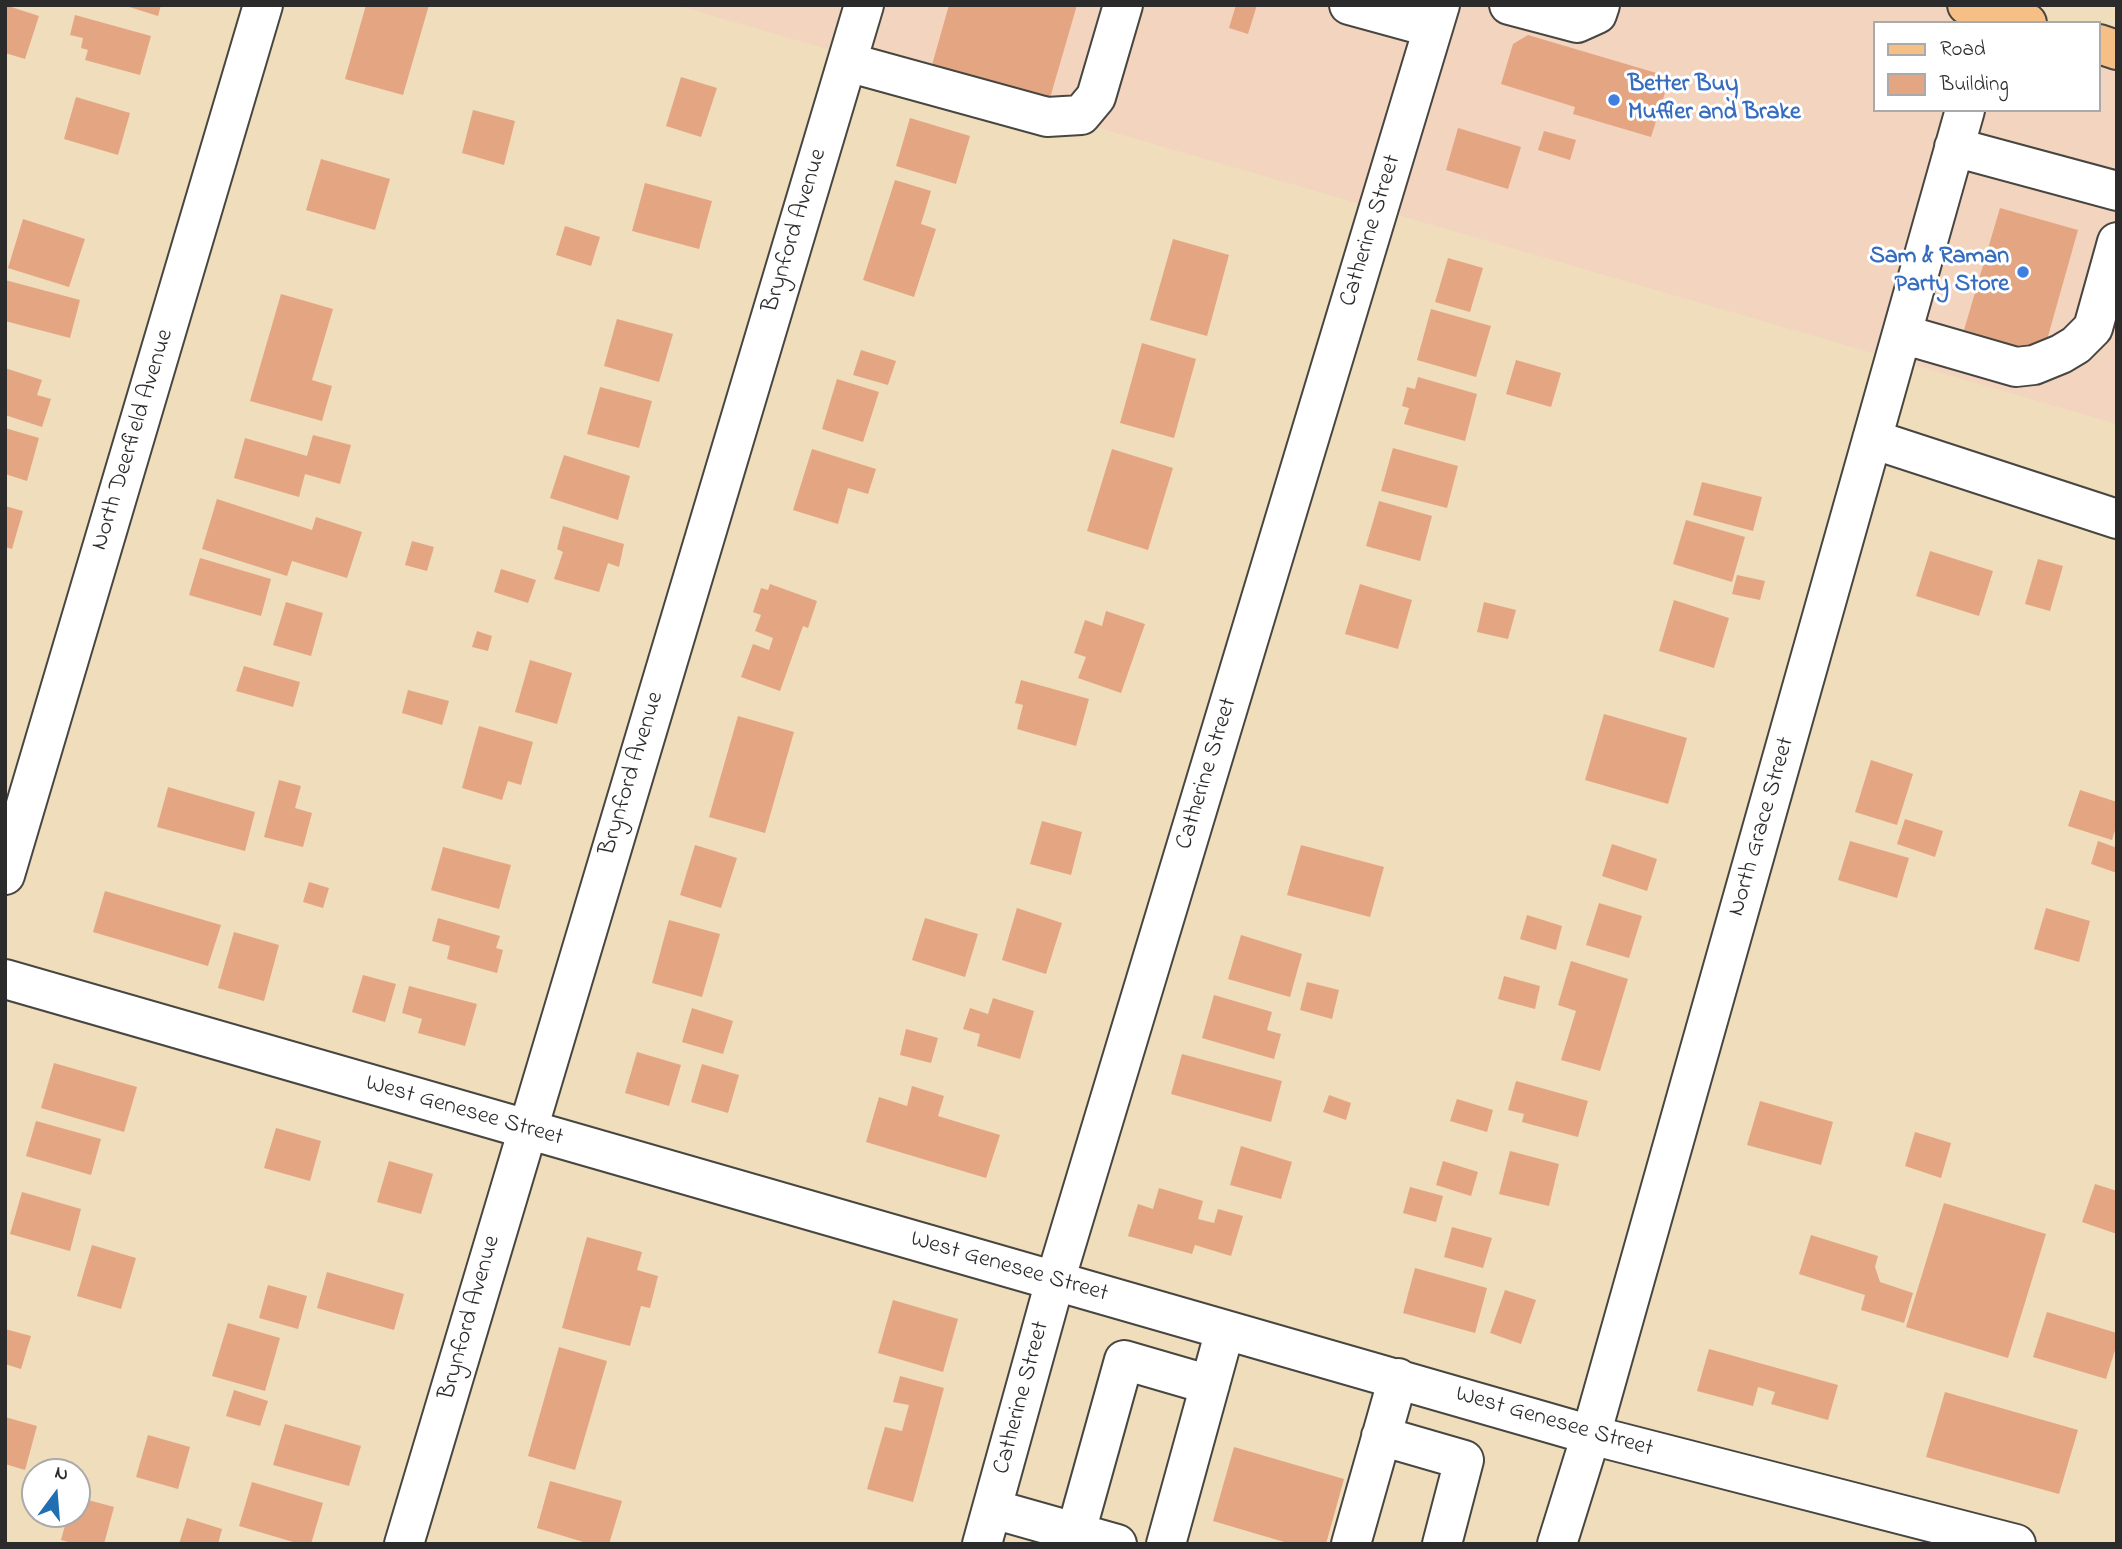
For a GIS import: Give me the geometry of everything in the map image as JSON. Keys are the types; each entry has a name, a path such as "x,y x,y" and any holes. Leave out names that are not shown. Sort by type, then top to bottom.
{"street":[{"name":"North Deerfield Avenue","path":"5,875 263,5"},
{"name":"Brynford Avenue","path":"404,1544 864,5"},
{"path":"847,62 1047,117 1081,115 1096,97 1123,5"},
{"path":"1349,5 1436,17"},
{"path":"1509,5 1577,23 1597,14 1600,5"},
{"name":"Catherine Street","path":"988,1526 1055,1281 1436,17"},
{"name":"North Grace Street","path":"1557,1544 1591,1435 1964,112"},
{"path":"1954,147 2117,191"},
{"path":"1902,334 2016,367 2034,365 2061,354 2105,331 2117,242"},
{"path":"1872,439 2117,519"},
{"name":"West Genesee Street","path":"5,979 1591,1435 2016,1544"},
{"path":"1166,1544 1225,1329"},
{"path":"1076,1532 1124,1360 1210,1385"},
{"path":"1352,1544 1398,1378"},
{"path":"1381,1436 1464,1460 1442,1544"},
{"path":"988,1526 1076,1532 1116,1544"}],"shaded area":[{"path":"676,5 1967,5 2020,21 1874,21 1874,112 2101,112 2101,45 2117,50 2117,424"}],"building":[{"path":"5,5 39,16 25,59 5,53"},
{"path":"123,5 161,5 158,16"},
{"path":"366,5 429,5 403,95 345,79"},
{"path":"949,5 1077,5 1048,105 930,72"},
{"path":"1236,5 1257,5 1248,34 1229,28"},
{"path":"75,15 151,36 140,75 85,60 88,50 81,48 83,38 70,35"},
{"path":"1528,35 1670,77 1651,137 1573,114 1575,107 1501,84 1513,44"},
{"path":"681,77 717,88 701,137 666,126"},
{"path":"76,97 130,113 118,155 64,139"},
{"path":"473,110 515,121 504,165 462,153"},
{"path":"910,118 970,136 956,184 896,166"},
{"path":"1458,128 1521,147 1508,189 1446,170"},
{"path":"1544,131 1576,140 1570,160 1538,150"},
{"path":"321,159 390,179 375,230 306,210"},
{"path":"895,180 931,191 921,224 936,229 914,297 863,280"},
{"path":"645,183 712,201 699,249 632,231"},
{"path":"2000,208 2078,230 2043,354 1964,330"},
{"path":"23,219 85,239 69,287 8,268"},
{"path":"565,226 600,237 591,266 556,255"},
{"path":"1173,239 1229,255 1207,336 1150,320"},
{"path":"1448,258 1483,268 1470,312 1435,302"},
{"path":"5,280 80,300 70,338 5,321"},
{"path":"281,294 333,309 312,380 332,386 322,421 250,401"},
{"path":"1431,309 1491,326 1476,377 1417,360"},
{"path":"617,319 673,334 659,382 604,366"},
{"path":"1142,343 1196,359 1174,438 1120,423"},
{"path":"861,350 896,361 888,385 853,375"},
{"path":"1516,360 1561,373 1551,407 1506,394"},
{"path":"5,368 42,380 37,395 51,399 42,427 5,415"},
{"path":"1418,377 1477,394 1465,441 1404,424 1409,408 1402,406 1407,387 1415,389"},
{"path":"837,379 879,392 863,442 822,429"},
{"path":"600,387 652,401 639,448 587,434"},
{"path":"5,428 39,438 27,481 5,474"},
{"path":"313,435 351,445 340,484 305,474 299,497 234,478 245,438 307,456"},
{"path":"1393,448 1458,466 1447,508 1381,491"},
{"path":"812,449 876,469 868,494 848,488 838,524 793,510"},
{"path":"1112,449 1173,468 1148,550 1087,531"},
{"path":"564,455 630,476 618,520 550,498"},
{"path":"1702,482 1762,497 1753,531 1693,515"},
{"path":"217,499 312,530 316,517 362,532 347,578 292,561 287,576 202,549"},
{"path":"1379,501 1432,516 1420,561 1366,546"},
{"path":"5,506 23,511 12,549 5,547"},
{"path":"1686,520 1745,537 1732,582 1673,564"},
{"path":"563,526 624,544 619,567 608,563 599,592 554,579 563,552 557,549"},
{"path":"412,541 434,547 427,571 405,565"},
{"path":"1930,551 1993,571 1979,616 1916,596"},
{"path":"200,558 271,579 261,616 189,595"},
{"path":"2038,559 2063,566 2050,611 2025,604"},
{"path":"501,569 536,580 528,603 494,592"},
{"path":"1737,575 1765,581 1760,600 1732,594"},
{"path":"770,584 817,601 808,628 803,626 780,691 741,677 753,644 769,650 773,638 755,631 761,615 753,612 761,588 768,590"},
{"path":"1360,584 1412,600 1398,649 1345,634"},
{"path":"1674,600 1729,618 1714,668 1659,651"},
{"path":"286,602 323,613 311,656 273,645"},
{"path":"1484,602 1516,610 1508,639 1477,632"},
{"path":"1106,611 1145,624 1121,693 1078,678 1086,657 1074,653 1085,620 1102,626"},
{"path":"477,631 492,636 488,651 472,647"},
{"path":"530,660 572,673 557,724 515,712"},
{"path":"244,666 300,682 293,707 236,691"},
{"path":"1021,680 1089,699 1076,746 1017,729 1023,705 1015,703"},
{"path":"408,690 449,701 442,725 402,713"},
{"path":"1604,714 1687,738 1668,804 1585,780"},
{"path":"738,716 794,732 765,833 709,817"},
{"path":"479,726 533,742 521,785 508,781 502,800 462,788"},
{"path":"1871,760 1913,774 1897,825 1855,812"},
{"path":"279,780 301,786 295,808 312,813 303,847 264,837"},
{"path":"168,787 255,812 245,851 157,827"},
{"path":"2080,790 2117,802 2117,824 2112,840 2068,826"},
{"path":"1905,819 1943,831 1935,857 1897,844"},
{"path":"1042,821 1082,832 1071,875 1030,864"},
{"path":"1850,841 1909,858 1897,898 1838,880"},
{"path":"2098,841 2117,848 2117,873 2091,864"},
{"path":"1612,844 1657,859 1647,891 1602,876"},
{"path":"695,845 737,858 721,908 680,895"},
{"path":"1301,845 1384,867 1370,917 1287,895"},
{"path":"443,847 511,865 499,909 431,890"},
{"path":"309,882 329,888 323,908 303,902"},
{"path":"105,891 221,925 208,966 93,932"},
{"path":"1599,903 1642,916 1629,958 1586,945"},
{"path":"1017,908 1062,923 1046,974 1002,960"},
{"path":"2046,908 2090,921 2079,962 2034,949"},
{"path":"1527,915 1562,926 1556,950 1520,939"},
{"path":"438,918 500,936 496,948 503,950 497,973 447,959 450,946 432,941"},
{"path":"925,918 978,934 965,977 912,960"},
{"path":"669,920 720,934 702,997 652,983"},
{"path":"234,932 279,945 264,1001 218,988"},
{"path":"1241,935 1302,954 1290,997 1228,979"},
{"path":"1571,961 1628,979 1600,1071 1561,1060 1576,1011 1558,1005"},
{"path":"363,975 396,984 385,1022 352,1012"},
{"path":"1504,976 1540,986 1535,1009 1498,999"},
{"path":"1307,982 1339,990 1332,1019 1300,1010"},
{"path":"409,986 477,1004 465,1046 418,1033 422,1019 402,1013"},
{"path":"1214,995 1272,1012 1267,1030 1281,1034 1274,1059 1202,1038"},
{"path":"993,998 1034,1011 1020,1059 977,1046 980,1034 963,1029 970,1008 988,1014"},
{"path":"692,1008 733,1021 723,1054 682,1042"},
{"path":"906,1029 938,1038 931,1063 900,1055"},
{"path":"637,1052 681,1065 669,1106 625,1093"},
{"path":"1182,1054 1282,1081 1271,1122 1171,1094"},
{"path":"54,1063 137,1087 124,1132 41,1108"},
{"path":"702,1064 739,1075 728,1113 691,1102"},
{"path":"1516,1081 1588,1101 1578,1137 1522,1122 1524,1114 1508,1110"},
{"path":"912,1086 944,1096 938,1116 1000,1135 986,1178 866,1142 879,1097 907,1106"},
{"path":"1329,1095 1351,1103 1346,1120 1323,1112"},
{"path":"1457,1099 1493,1110 1487,1132 1450,1121"},
{"path":"1760,1101 1833,1122 1821,1165 1747,1145"},
{"path":"36,1121 101,1139 91,1175 26,1156"},
{"path":"276,1128 321,1141 310,1181 264,1168"},
{"path":"1915,1132 1951,1143 1941,1178 1905,1166"},
{"path":"1241,1146 1292,1162 1281,1199 1230,1185"},
{"path":"1510,1151 1559,1164 1549,1206 1499,1194"},
{"path":"389,1161 433,1174 421,1214 377,1202"},
{"path":"1443,1161 1478,1172 1471,1196 1436,1185"},
{"path":"2095,1184 2117,1191 2117,1234 2082,1222"},
{"path":"1410,1187 1443,1196 1436,1222 1403,1213"},
{"path":"1159,1188 1203,1201 1198,1219 1214,1223 1218,1209 1243,1216 1231,1256 1195,1245 1192,1254 1128,1236 1138,1204 1153,1209"},
{"path":"22,1192 81,1209 70,1251 10,1234"},
{"path":"1944,1203 2046,1234 2008,1358 1906,1327"},
{"path":"1452,1227 1492,1238 1483,1268 1444,1257"},
{"path":"1811,1235 1878,1256 1875,1267 1880,1282 1913,1293 1904,1323 1861,1310 1865,1295 1799,1274"},
{"path":"587,1237 642,1252 637,1270 658,1276 650,1308 641,1306 630,1346 562,1328"},
{"path":"92,1245 136,1258 121,1309 77,1296"},
{"path":"1415,1268 1487,1288 1475,1333 1403,1313"},
{"path":"327,1272 404,1294 394,1330 317,1308"},
{"path":"268,1285 307,1296 298,1329 259,1318"},
{"path":"1505,1290 1536,1300 1521,1344 1490,1333"},
{"path":"893,1300 958,1319 943,1372 878,1353"},
{"path":"2047,1312 2117,1333 2117,1344 2106,1379 2033,1357"},
{"path":"228,1323 280,1338 265,1391 212,1376"},
{"path":"5,1329 31,1336 21,1369 5,1364"},
{"path":"559,1347 607,1361 575,1470 528,1456"},
{"path":"1709,1349 1838,1385 1828,1420 1771,1404 1775,1392 1758,1387 1753,1406 1697,1391"},
{"path":"900,1376 944,1388 913,1502 867,1489 885,1427 902,1431 909,1405 893,1402"},
{"path":"234,1390 268,1401 260,1426 226,1416"},
{"path":"1945,1392 2078,1430 2059,1494 1926,1457"},
{"path":"5,1417 37,1426 28,1458 21,1458 21,1469 5,1464"},
{"path":"285,1424 361,1446 349,1486 273,1465"},
{"path":"148,1435 190,1447 178,1489 136,1477"},
{"path":"1234,1447 1344,1479 1326,1544 1291,1544 1213,1521"},
{"path":"550,1481 622,1501 609,1544 590,1544 537,1528"},
{"path":"252,1482 323,1503 311,1544 300,1544 239,1526"},
{"path":"91,1501 114,1507 104,1544 75,1544 61,1540 64,1528 91,1528"},
{"path":"187,1518 222,1529 218,1544 179,1544"}],"place":[{"name":"Better Buy Muffler and Brake","path":"1614,100"},
{"name":"Sam & Raman Party Store","path":"2023,272"}]}
